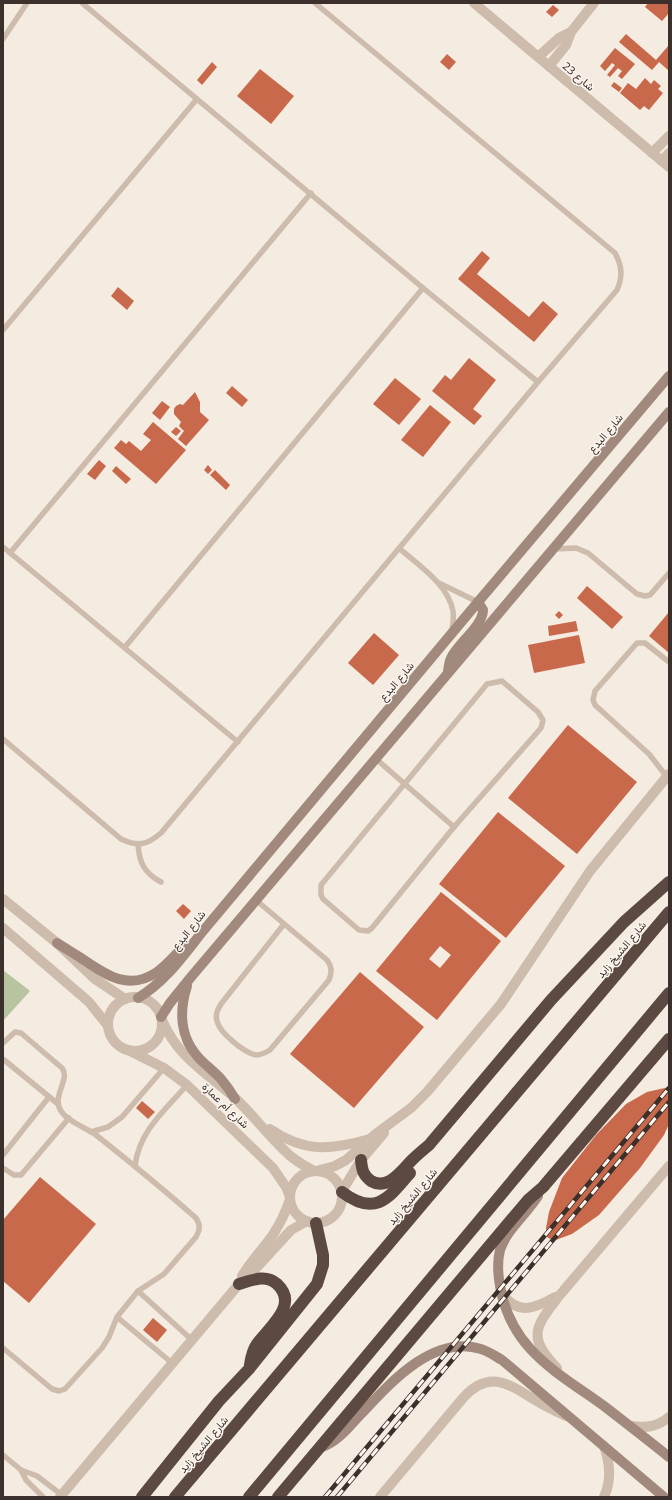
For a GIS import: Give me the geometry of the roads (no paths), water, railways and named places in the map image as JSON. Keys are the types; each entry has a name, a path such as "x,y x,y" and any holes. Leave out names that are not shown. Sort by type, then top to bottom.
{"highway":[{"path":"342,1192 359,1203 377,1203 386,1199 415,1166 429,1145 551,1000 624,922 669,882"},
{"name":"شارع الشيخ زايد","path":"175,1497 669,912"},
{"path":"249,1497 669,993"},
{"path":"278,1497 532,1195 543,1187 669,1039"},
{"path":"361,1160 362,1169 365,1176 374,1182 384,1183 397,1177 429,1145"},
{"path":"142,1497 219,1401 249,1369 317,1284 323,1265 323,1255 312,1222"},
{"path":"239,1284 263,1278 277,1284 285,1297 282,1313 255,1348 249,1369"}],"main road":[{"name":"شارع البدع","path":"138,998 165,978 478,602 669,376"},
{"path":"162,1019 170,1003 191,977 257,901 375,758 669,412"},
{"path":"448,672 451,658 482,618 484,610 478,602"},
{"path":"57,944 111,977 122,980 134,980 145,978 158,972 188,942 203,931"},
{"path":"191,977 187,986 182,1007 183,1028 186,1039 198,1057 221,1079 235,1099"},
{"path":"543,1187 536,1199 509,1234 500,1251 498,1269 501,1292 508,1314 518,1333 530,1349 548,1367 631,1426 669,1457"},
{"path":"320,1447 333,1441 345,1432 396,1377 414,1364 443,1349 459,1346 481,1349 502,1360 664,1497"}],"street":[{"name":"شارع 23","path":"474,3 666,164"},
{"path":"549,66 566,45 571,32 594,3"},
{"path":"538,57 559,38 571,32"},
{"path":"652,153 669,136"},
{"path":"666,164 669,152"},
{"path":"239,1284 250,1264 273,1234 290,1198 291,1189 295,1182 306,1173 341,1164 370,1139 411,1108 428,1092 501,1004 590,872 668,776"},
{"path":"3,899 57,944 94,979 125,999"},
{"path":"3,928 89,1002 108,1026 112,1038 122,1047 128,1050 143,1050 150,1046 160,1035 162,1019 157,1008 145,999 125,999 114,1007 108,1026"},
{"name":"شارع أم عمارة","path":"162,1019 171,1040 178,1048 210,1079 235,1099 285,1151 315,1171"},
{"name":"شارع أم عمارة","path":"128,1050 164,1068 187,1085 273,1168 286,1187 290,1198"},
{"path":"258,1122 285,1139 306,1146 333,1148 370,1139"},
{"path":"342,1192 361,1160 392,1122"},
{"path":"569,1381 540,1348 537,1332 539,1324 559,1296 669,1166"},
{"path":"61,1496 239,1284 291,1230 312,1222 323,1222 336,1214 342,1200 340,1186 332,1177 322,1172 315,1171"},
{"path":"290,1198 296,1213 312,1222"},
{"path":"501,1292 510,1302 523,1308 537,1307 559,1296"},
{"path":"380,1497 463,1398 470,1390 478,1385 488,1382 508,1384 551,1409 569,1417"},
{"path":"631,1426 648,1428 655,1426 669,1417"},
{"path":"604,1446 610,1469 609,1481 604,1497"}],"lane":[{"path":"3,39 26,3"},
{"path":"82,3 538,382"},
{"path":"3,739 122,839 132,844 143,844 153,840 161,833 238,742 538,382 617,290 621,281 622,271 620,262 615,253 314,3"},
{"path":"3,330 197,99"},
{"path":"10,553 311,193"},
{"path":"125,646 424,288"},
{"path":"3,547 125,646 238,742"},
{"path":"399,548 434,579 446,593 452,606 454,620 452,634"},
{"path":"553,549 576,548 588,553 641,596 650,595 669,573"},
{"path":"434,579 478,602"},
{"path":"668,776 649,754 595,705 593,695 637,642 645,642 669,662"},
{"path":"502,681 538,712 543,720 541,728 454,827 368,931 358,930 323,899 320,890 321,885 487,684 502,681"},
{"path":"375,758 454,827"},
{"path":"138,844 139,858 146,870 151,877 161,882"},
{"path":"257,901 327,960 331,967 331,976 270,1050 260,1055 254,1054 235,1043 220,1029 216,1016 221,1004 284,924"},
{"path":"3,1043 14,1032 21,1033 62,1068 65,1071 65,1076 60,1089 58,1104 60,1110 68,1118 91,1132 136,1166 196,1218 199,1224 199,1230 196,1237 169,1270 138,1291 117,1317 106,1342 65,1389 58,1391 52,1389 3,1349"},
{"path":"3,1059 58,1104"},
{"path":"91,1132 108,1127 122,1117 164,1068"},
{"path":"136,1166 138,1150 144,1135 187,1085"},
{"path":"3,1155 49,1097"},
{"path":"3,1168 14,1175 21,1175 68,1118"},
{"path":"138,1291 192,1340"},
{"path":"117,1317 172,1363"},
{"path":"3,1455 21,1470 37,1476 61,1496"},
{"path":"21,1470 26,1480 43,1497"}],"railway":[{"path":"325,1497 669,1088"},
{"path":"337,1497 669,1102"}]}
